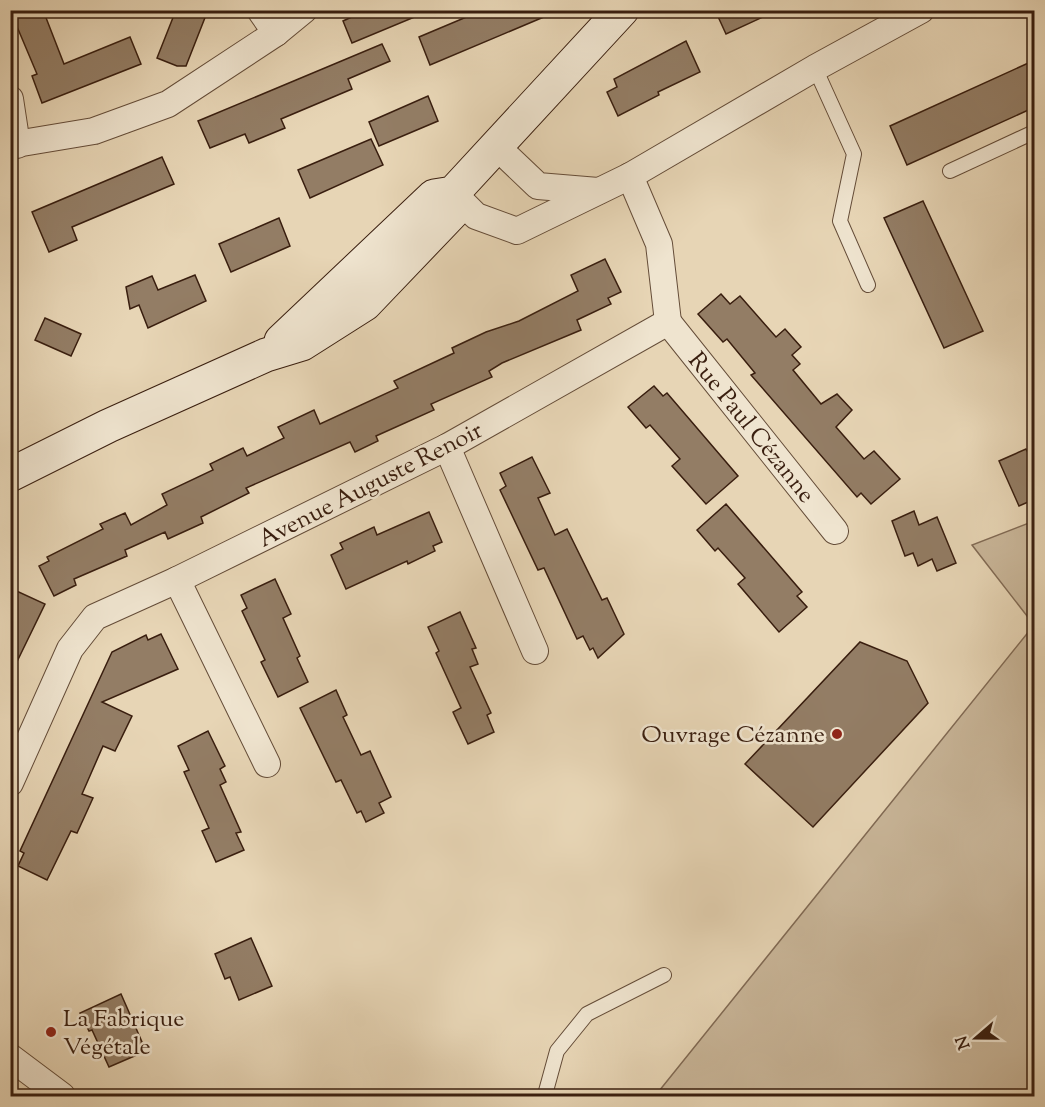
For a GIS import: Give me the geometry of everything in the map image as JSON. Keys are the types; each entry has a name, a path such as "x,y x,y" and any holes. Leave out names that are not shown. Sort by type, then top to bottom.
{"street":[{"path":"260,10 276,33"},
{"path":"10,99 14,145 94,131 168,104 276,33 304,10"},
{"path":"10,475 108,426 266,355 434,196 453,193 621,10"},
{"path":"453,193 476,216 516,231 630,176 815,68 921,10"},
{"path":"496,146 538,186 599,191"},
{"path":"630,176 659,244 668,322"},
{"name":"Avenue Auguste Renoir","path":"10,783 70,649 95,617 177,580 447,447 668,322"},
{"name":"Rue Paul Cézanne","path":"668,322 835,531"},
{"path":"447,447 535,651"},
{"path":"177,580 267,764"},
{"path":"10,1057 62,1096"}],"lane":[{"path":"815,68 854,154 840,221 868,285"},
{"path":"950,171 1035,132"},
{"path":"547,1096 546,1091 557,1051 587,1014 664,975"}],"shaded area":[{"path":"1034,521 1034,625 972,545"},
{"path":"1034,625 1034,1096 655,1096"}],"building":[{"path":"10,10 43,10 64,64 130,37 141,64 42,103 32,76 37,74"},
{"path":"176,10 208,10 186,66 177,66 157,58"},
{"path":"355,10 429,11 352,43 343,21 356,15"},
{"path":"483,10 558,11 430,65 419,37"},
{"path":"715,10 778,10 726,34"},
{"path":"686,41 700,72 658,92 659,95 618,116 607,92 617,87 614,79"},
{"path":"382,44 390,61 348,79 352,89 281,119 285,128 249,143 245,134 210,148 198,121"},
{"path":"1035,60 1035,107 907,165 890,126"},
{"path":"428,96 438,121 379,146 369,122"},
{"path":"371,139 383,165 310,198 298,170"},
{"path":"162,157 174,184 72,227 77,240 49,252 32,212"},
{"path":"923,201 983,331 944,348 884,218"},
{"path":"279,218 290,246 231,272 219,244"},
{"path":"605,259 621,292 608,298 611,304 577,320 581,330 502,363 489,371 492,377 431,404 434,410 376,436 378,441 355,452 350,442 246,488 249,493 201,517 203,523 168,539 165,532 125,550 127,556 74,579 76,585 54,596 39,566 49,561 47,557 103,529 100,524 125,513 131,525 167,505 162,494 213,470 210,464 243,448 247,456 284,438 278,427 314,410 320,424 398,388 394,381 454,353 452,348 486,332 519,321 578,291 571,275"},
{"path":"195,275 206,301 148,328 139,305 130,309 126,287 152,276 158,290"},
{"path":"721,294 730,304 740,296 776,337 785,329 801,347 792,355 800,364 793,370 821,404 837,394 852,410 836,427 864,459 874,451 900,479 871,504 861,493 857,497 751,375 755,373 727,339 723,342 698,314"},
{"path":"45,318 81,334 71,356 35,340"},
{"path":"654,386 663,396 667,393 738,476 706,504 672,466 680,459 650,425 646,428 628,407"},
{"path":"1026,449 1035,467 1035,499 1019,506 999,461"},
{"path":"532,457 550,493 538,498 555,535 567,529 602,600 607,598 624,634 598,658 593,648 590,650 583,636 577,639 544,568 538,570 500,490 506,486 500,473"},
{"path":"726,504 802,592 797,596 807,607 779,632 738,584 745,578 718,548 715,551 697,530"},
{"path":"914,511 919,525 937,517 956,563 937,571 932,559 918,566 913,553 905,556 892,521"},
{"path":"429,512 442,542 433,546 435,551 346,589 331,555 343,549 340,543 374,527 377,535"},
{"path":"275,579 291,614 283,618 300,656 297,658 308,682 278,697 261,662 265,660 242,611 247,608 241,595"},
{"path":"10,588 45,604 10,676"},
{"path":"460,612 476,648 472,649 478,664 470,667 491,713 487,715 494,732 468,744 453,712 461,708 436,653 439,651 428,627"},
{"path":"161,634 178,669 102,702 132,716 115,751 103,746 82,794 93,798 77,833 71,831 47,880 18,866 24,853 20,851 112,652 146,635 148,640"},
{"name":"Ouvrage Cézanne","path":"860,642 907,661 928,703 813,827 745,764"},
{"path":"336,690 347,715 343,717 361,755 370,751 391,797 379,803 384,813 366,822 361,811 357,813 341,780 336,782 300,708"},
{"path":"208,731 225,766 220,769 226,782 220,785 241,832 236,833 244,850 216,862 202,831 209,828 184,772 189,770 178,746"},
{"path":"251,938 272,986 239,1000 230,977 225,979 215,954"},
{"path":"121,994 146,1051 109,1067 92,1030 89,1031 80,1013"}],"place":[{"name":"Ouvrage Cézanne","path":"837,734"},
{"name":"La Fabrique Végétale","path":"51,1032"}]}
